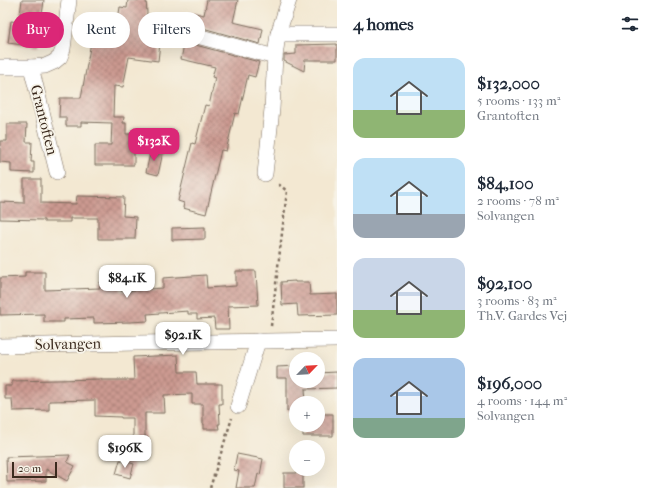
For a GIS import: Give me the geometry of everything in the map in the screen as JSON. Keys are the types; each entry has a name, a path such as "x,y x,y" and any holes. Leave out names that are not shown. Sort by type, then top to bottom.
{"street":[{"path":"0,67 45,66 54,62 60,57 63,49 69,0"},
{"path":"265,174 278,34 289,0"},
{"path":"278,34 337,34"},
{"path":"205,38 275,56"},
{"name":"Grantoften","path":"31,67 58,172"},
{"name":"Solvangen","path":"0,346 337,340"},
{"path":"238,406 264,341"}],"path":[{"path":"264,341 287,191 265,174"},
{"path":"210,488 235,408 238,406"}],"building":[{"path":"22,0 44,0 42,12 20,12"},
{"path":"128,0 146,0 147,12 138,12 138,48 159,48 158,61 129,57 123,87 114,86 113,117 124,117 123,123 126,123 126,134 134,134 134,165 95,165 95,145 111,145 112,123 81,122 81,126 66,126 66,117 59,117 60,98 81,98 90,48 130,48 130,12 119,12 120,7 127,8"},
{"path":"207,0 238,0 233,22 263,29 260,44 205,29 205,12"},
{"path":"12,21 12,44 8,43"},
{"path":"337,44 337,60 305,60 304,71 284,61 284,55 296,54 296,45"},
{"path":"183,48 205,48 259,62 255,77 248,75 239,114 235,113 226,151 221,150 206,214 183,208 184,203 178,201 192,143 195,144 205,105 209,106 215,78 212,77 215,67 181,59"},
{"path":"7,124 27,124 26,142 32,142 31,162 34,162 34,173 11,172 11,163 0,162 0,141 7,141"},
{"path":"151,149 163,152 158,175 146,172"},
{"path":"24,179 41,179 41,203 76,204 77,196 124,197 123,216 136,217 135,239 98,239 98,218 70,218 70,222 0,219 0,202 24,203"},
{"path":"205,227 205,239 172,240 172,228"},
{"path":"236,271 256,271 258,305 228,306 229,329 215,329 214,318 197,319 197,314 188,314 188,311 147,314 148,321 94,323 94,318 64,319 64,322 44,322 44,314 0,315 0,278 25,277 25,272 45,272 45,290 100,288 100,282 121,282 121,291 163,288 163,278 206,275 207,288 236,286"},
{"path":"281,282 309,282 310,295 337,294 337,315 298,316 297,304 282,305"},
{"path":"178,355 179,372 196,372 197,384 222,384 222,404 219,404 219,429 204,429 203,404 192,404 192,394 164,395 165,413 145,413 145,454 133,454 133,418 95,416 95,400 49,401 49,410 13,411 12,399 5,399 5,386 12,386 12,381 101,379 134,380 133,357"},
{"path":"289,366 289,388 325,388 325,373 337,372 337,388 305,389 306,396 289,396 289,411 287,411 287,378 277,378 277,367"},
{"path":"325,414 333,414 333,436 303,436 303,432 325,432"},
{"path":"237,454 263,459 260,475 258,474 255,488 236,488 239,471 234,470"},
{"path":"70,455 67,462 75,466 67,481 46,469 46,481 7,482 6,457"},
{"path":"120,460 134,464 130,478 116,474"},
{"path":"284,473 289,473 289,476 303,476 303,488 284,488"}]}
